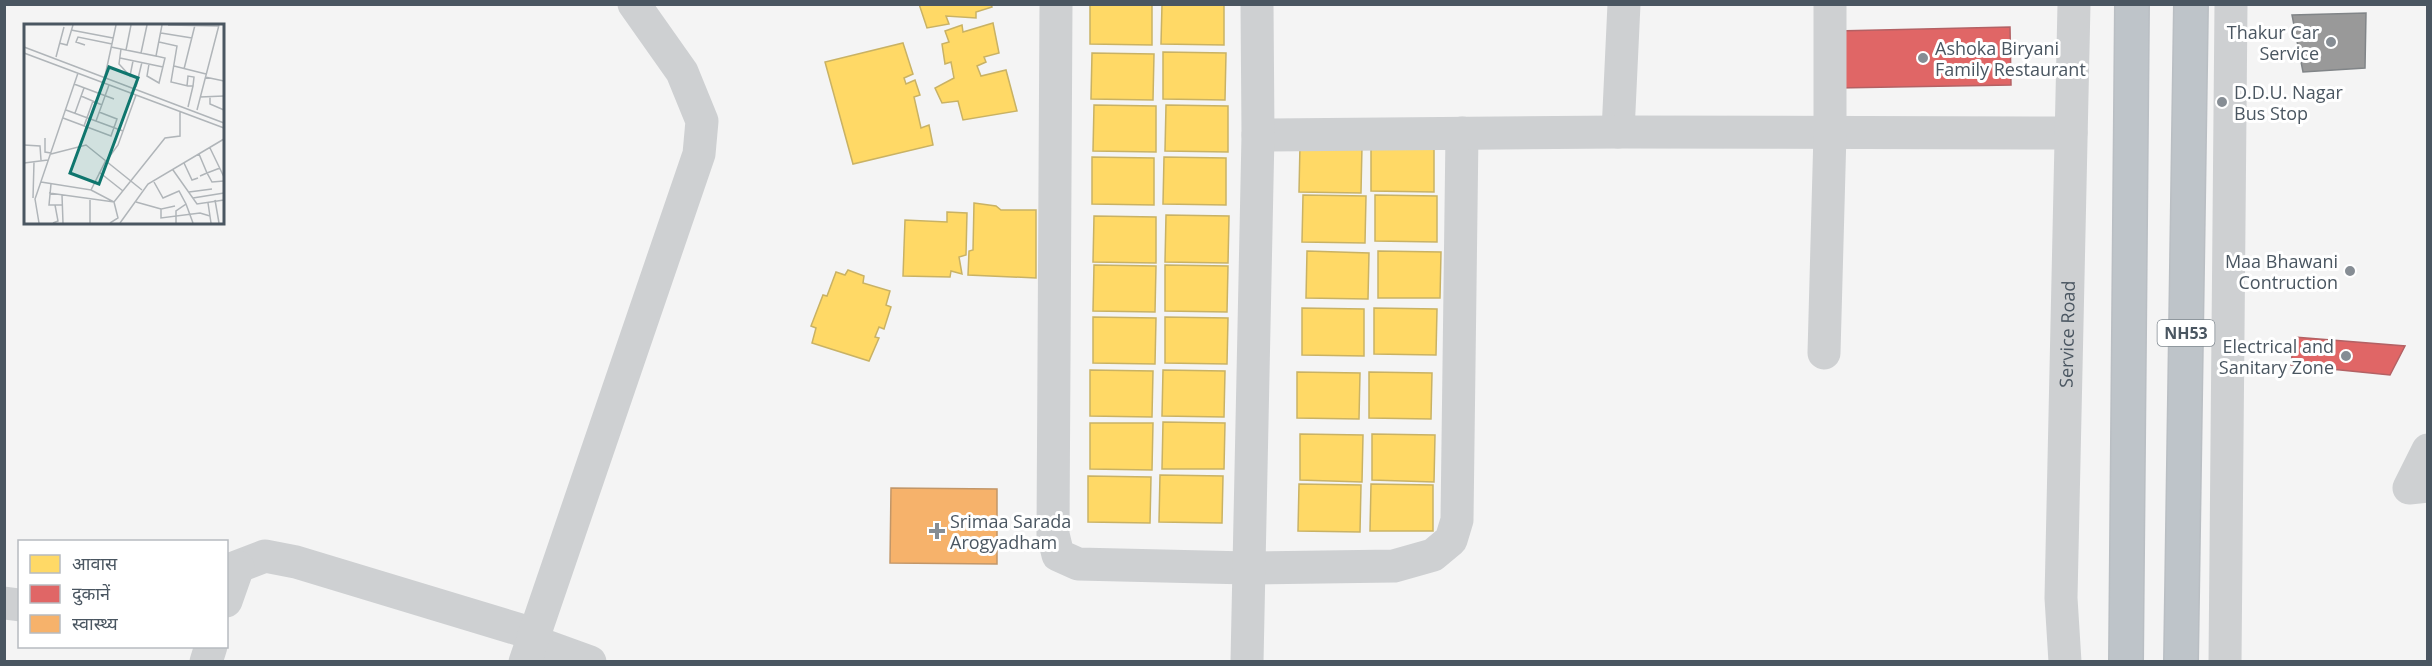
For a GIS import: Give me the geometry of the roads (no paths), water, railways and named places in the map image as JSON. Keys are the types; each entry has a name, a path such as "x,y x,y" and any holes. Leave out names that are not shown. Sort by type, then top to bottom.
{"highway":[{"path":"2126,662 2132,4"},
{"name":"NH53","path":"2181,662 2190,4"}],"street":[{"path":"530,645 699,154 702,121 682,72 634,4"},
{"path":"1056,4 1053,534 1058,555 1078,564 1248,568 1394,566 1433,555 1451,540 1457,520 1462,133"},
{"path":"1247,662 1258,135 1257,4"},
{"path":"1618,132 1624,4"},
{"path":"1824,353 1830,133 1830,4"},
{"name":"Service Road","path":"2065,662 2061,598 2074,4"},
{"path":"2225,662 2232,4"},
{"path":"1258,135 1618,132 2071,133"},
{"path":"2427,450 2409,488 2427,486"},
{"path":"228,591 232,569 266,556 296,562 530,645 590,662"}],"place":[{"name":"Thakur Car Service","path":"2331,42"},
{"name":"Ashoka Biryani Family Restaurant","path":"1923,58"},
{"name":"D.D.U. Nagar Bus Stop","path":"2222,102"},
{"name":"Maa Bhawani Contruction","path":"2350,271"},
{"name":"Electrical and Sanitary Zone","path":"2346,356"},
{"name":"Srimaa Sarada Arogyadham","path":"937,531"}]}
